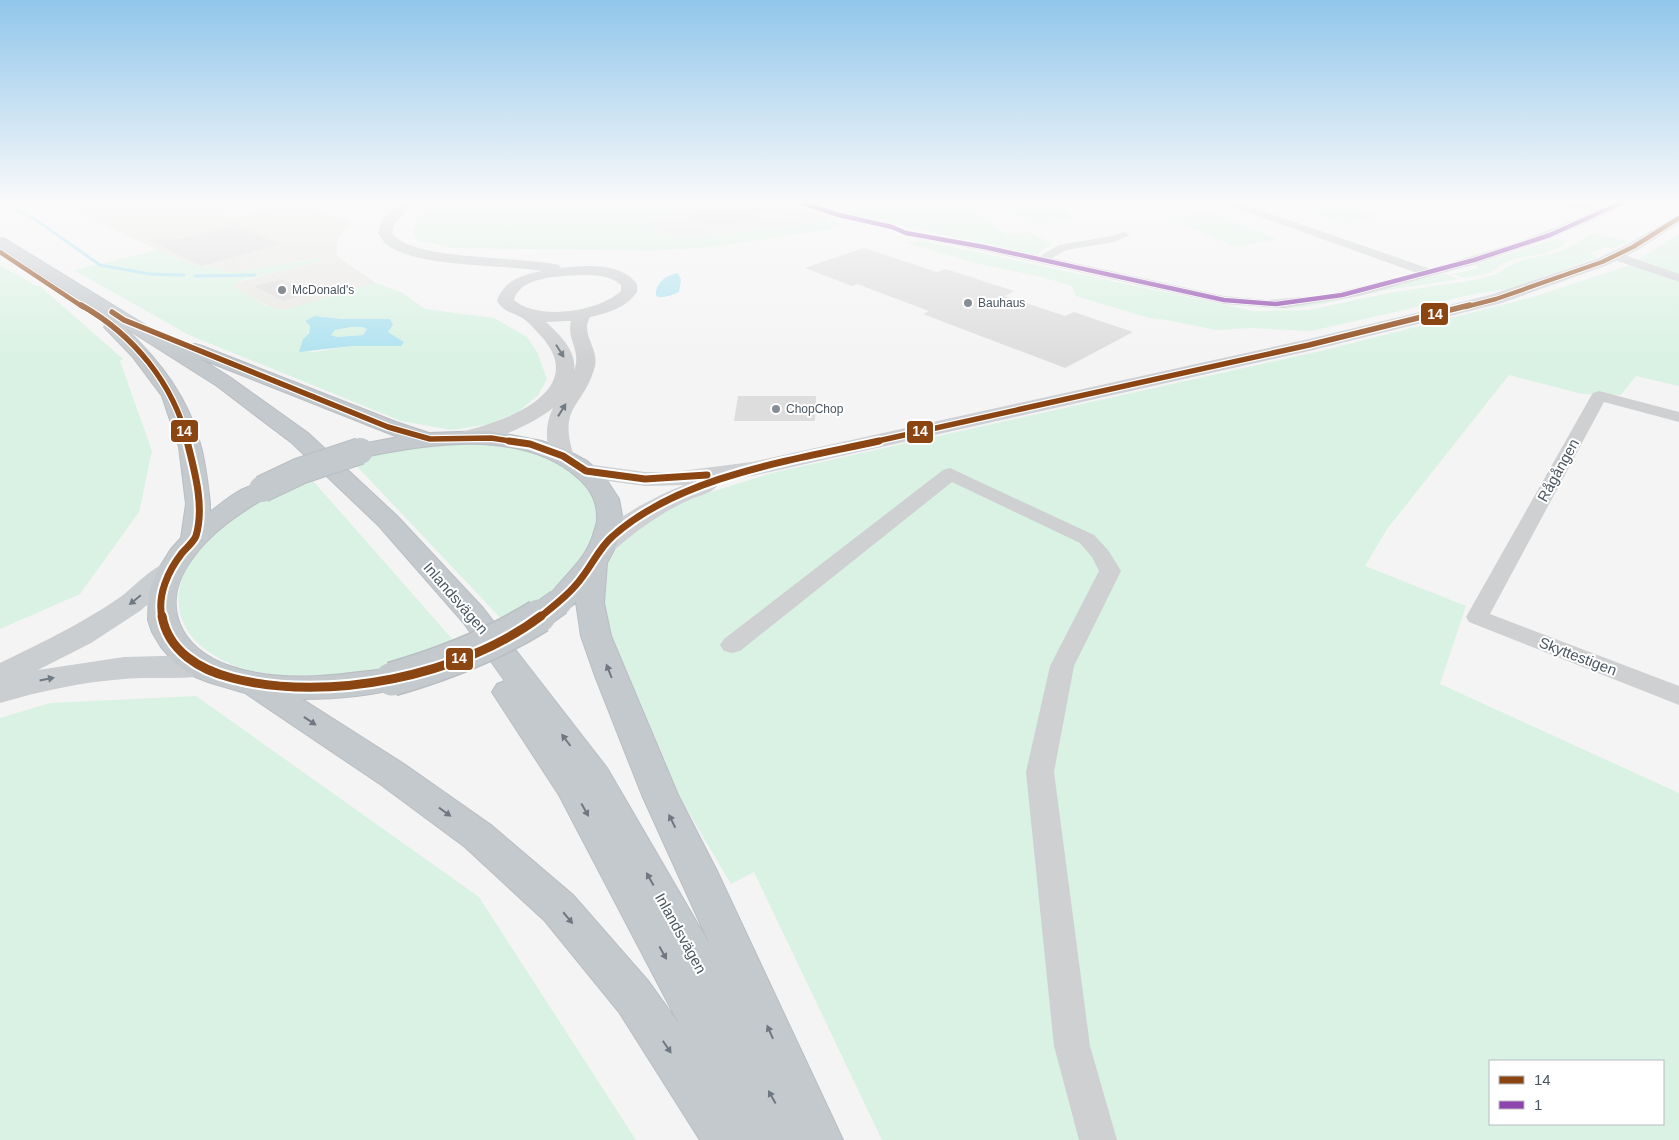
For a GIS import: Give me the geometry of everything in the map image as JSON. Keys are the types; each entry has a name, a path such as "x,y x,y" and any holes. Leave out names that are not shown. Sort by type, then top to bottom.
{"highway":[{"name":"Inlandsvägen","path":"5,255 82,306 114,320 224,382 300,438 388,521 473,615 594,778 796,1140"},
{"name":"Inlandsvägen","path":"19,255 210,387 287,444 378,526 458,618 572,785 764,1140"},
{"path":"114,320 388,427 430,439"},
{"path":"114,320 172,396 190,447 198,504 194,540"},
{"path":"599,554 579,583 559,602 514,633 486,647 441,665 392,679 320,688 286,688 255,684 225,677 200,666 182,653 170,638 163,622 161,604 164,586 172,569 194,540 225,513 262,489 300,471 360,451 430,439 469,437 530,444 563,456 586,471 603,491 609,516 608,530 599,554 590,602 596,636 660,795 703,882 818,1140"},
{"path":"255,684 392,774 478,836 560,908 634,997 730,1140"}],"main road":[{"path":"586,471 645,479 673,479 752,469 1355,335 1496,299 1616,256"},
{"path":"599,554 623,528 674,496 752,469"},
{"path":"0,676 80,636 130,604 172,569"},
{"path":"0,691 60,676 117,667 160,664 200,666"}],"street":[{"path":"409,255 496,265 514,269 522,273 524,281"},
{"path":"437,255 548,266 569,271"},
{"path":"1019,255 1224,300 1265,304 1292,304 1429,273 1486,255"},
{"path":"1041,260 1049,255"},
{"path":"1378,255 1429,273"},
{"path":"1616,256 1679,278"},
{"path":"569,271 610,273 623,279 630,286 628,294 617,303 584,313 552,316 529,314 513,309 505,301 508,291 524,281 547,274 569,271"},
{"path":"563,456 556,439 556,426 558,414 582,378 587,358 577,330 578,320 584,313"},
{"path":"469,437 494,431 535,412 548,402 559,389 565,372 565,357 558,346 529,314"},
{"name":"Rågången","path":"1477,617 1599,396 1679,417"},
{"path":"732,645 950,474 1087,539 1101,554 1110,571 1062,666 1040,772 1072,1046 1098,1140"},
{"name":"Skyttestigen","path":"1477,617 1679,696"}],"shaded area":[{"path":"170,255 337,255 376,283 284,310 276,309 246,295 234,287 235,283 320,261 310,259 229,273 217,267 200,268"}],"green space":[{"path":"136,255 170,255 200,268 217,267 229,273 320,258 321,261 243,280 235,283 234,287 267,306 284,310 376,283 403,293 425,309 494,318 527,337 537,352 547,379 538,395 518,412 489,424 452,430 401,421 189,335 74,270","holes":["321,316 330,319 390,319 388,332 400,346 353,346 313,352 300,350 310,326 305,322"]},
{"path":"948,255 990,255 1254,311 1309,310 1388,293 1469,281 1497,274 1508,266 1544,255 1594,255 1597,257 1508,289 1479,293 1311,331 1250,328 1216,330 1149,318 1076,296 1072,286 1042,277"},
{"path":"1505,255 1536,255 1517,258 1502,264 1490,273 1465,278 1453,274 1479,268 1475,265"},
{"path":"1645,255 1679,255 1679,275 1639,259"},
{"path":"0,265 36,286 40,286 123,359 120,361 152,451 139,512 80,594 0,629"},
{"path":"1630,265 1679,282 1679,386 1636,376 1621,395 1582,394 1509,375 1387,529 1365,566 1466,606 1440,684 1679,793 1679,1140 882,1140 754,872 731,884 673,786 604,637 599,602 611,552 669,505 772,473 1325,350 1533,297"},
{"path":"1444,274 1459,279 1286,309 1225,304 1112,279 1181,294 1291,307"},
{"path":"351,327 367,329 363,335 337,337 330,335 335,330"},
{"path":"460,442 510,445 551,457 581,476 598,503 598,535 577,572 509,627 350,459 378,452"},
{"path":"307,474 461,649 389,670 349,676 309,678 283,676 251,670 223,660 201,646 186,628 179,607 181,583 193,557 217,530 227,522 248,507"},
{"path":"196,696 479,897 636,1140 0,1140 0,718 50,703"}],"water":[{"path":"678,273 681,280 679,292 665,297 656,296 657,287 662,280"},
{"path":"315,316 341,319 390,319 393,325 388,332 404,342 401,346 353,346 299,352 303,339 309,333 310,326 305,321","holes":["362,327 367,329 363,335 337,337 331,335 335,330"]}],"building":[{"path":"179,255 240,255 201,266"},
{"name":"Bauhaus","path":"843,255 886,255 937,272 946,269 1014,291 1005,296 1065,316 1074,312 1133,332 1065,368 923,314 929,311 857,284 852,286 805,268"},
{"name":"McDonald's","path":"282,279 310,293 283,301 254,286"},
{"name":"ChopChop","path":"738,396 816,396 815,421 734,421"}],"waterway":[{"path":"86,255 100,265 150,274 184,275"},
{"path":"195,276 255,275"}],"transit line":[{"name":"14","path":"5,255 67,297 102,317 119,331 149,363 172,399 187,439 198,497 198,526 195,538 172,568 162,595 161,614 166,632 172,641 178,649 202,667 221,675 250,683 308,688 337,687 396,678 471,655 505,639 536,620 565,596 583,577 608,541 628,524 661,504 679,496 752,469 1309,345 1496,299 1602,262 1616,255"},
{"name":"1","path":"1021,255 1224,300 1276,304 1342,295 1489,255"},
{"name":"14","path":"112,312 124,320 388,427 430,439 491,438 530,444 563,456 586,471 645,479 707,475"}],"place":[{"name":"McDonald's","path":"282,290"},
{"name":"Bauhaus","path":"968,303"},
{"name":"ChopChop","path":"776,409"}]}
